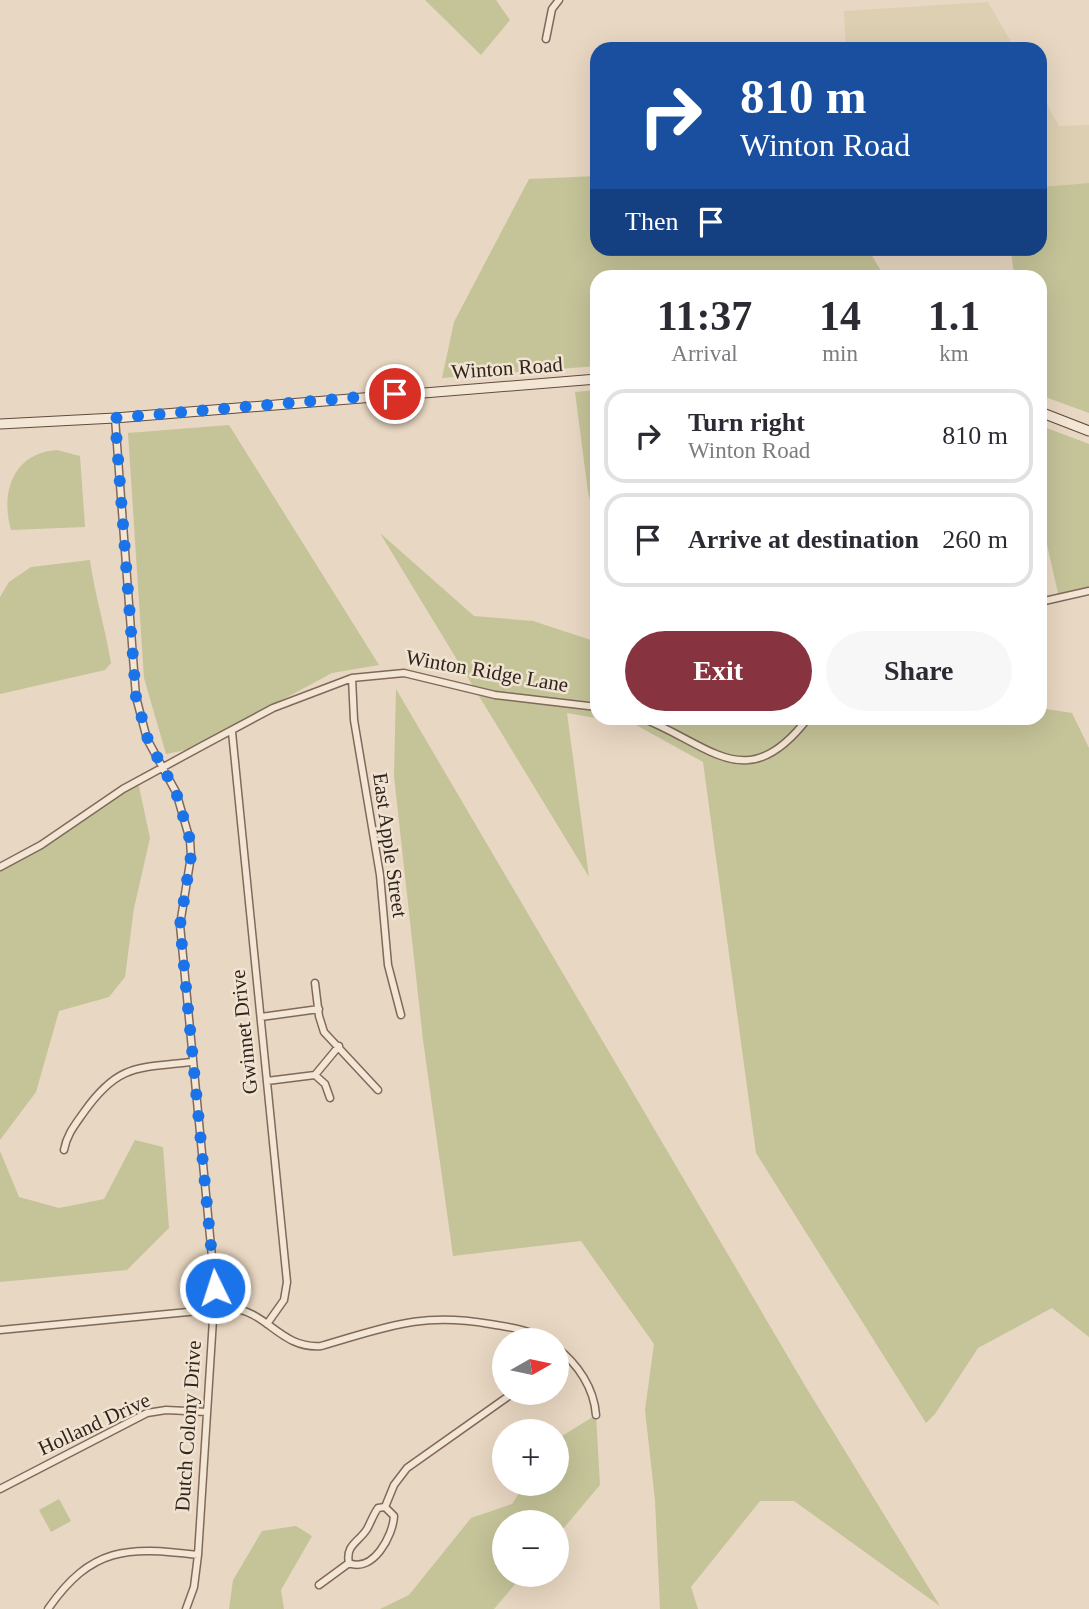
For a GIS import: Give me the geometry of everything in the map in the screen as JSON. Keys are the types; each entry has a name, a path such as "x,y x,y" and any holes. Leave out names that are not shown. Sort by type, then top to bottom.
{"main road":[{"name":"Winton Road","path":"0,424 115,418 590,380"},
{"path":"1047,415 1089,431"}],"street":[{"path":"546,39 552,9 559,0"},
{"name":"Dutch Colony Drive","path":"115,418 136,697 148,740 182,807 191,856 180,925 209,1212 213,1310 198,1555 194,1587 186,1609"},
{"path":"1047,600 1089,591"},
{"name":"Winton Ridge Lane","path":"0,867 32,851 123,789 273,708 352,678 404,673 495,695 590,706"},
{"name":"East Apple Street","path":"352,678 354,720 380,875 388,965 401,1015"},
{"path":"655,725 707,752 740,760 760,758 780,749 802,725"},
{"name":"Gwinnet Drive","path":"232,732 287,1288 284,1300 267,1324"},
{"path":"315,983 324,1032 379,1090"},
{"path":"261,1017 318,1009"},
{"path":"267,1081 315,1075 339,1046"},
{"path":"64,1150 67,1135 98,1092 113,1079 140,1068 192,1062"},
{"path":"315,1075 326,1084 330,1098"},
{"path":"0,1330 213,1310 244,1310 291,1342 307,1346 321,1346 406,1322 440,1317 512,1328"},
{"path":"569,1361 584,1378 594,1400 596,1415"},
{"path":"385,1507 394,1485 407,1468 496,1405"},
{"name":"Holland Drive","path":"0,1489 147,1413 166,1410 207,1412"},
{"path":"318,1585 349,1563 361,1566 367,1564 385,1543 394,1516 392,1510 378,1508 367,1528 350,1546 347,1555 349,1563"},
{"path":"48,1609 75,1575 109,1555 142,1549 198,1555"}],"shaded area":[{"path":"425,0 496,0 510,20 481,55"},
{"path":"988,2 1011,42 846,42 844,11"},
{"path":"1047,105 1059,126 1089,125 1089,183 1047,186"},
{"path":"590,176 590,256 872,256 880,270 590,270 590,367 442,378 454,322 529,179"},
{"path":"1089,183 1089,413 1047,398 1047,270 1013,270 1012,256 1047,256 1047,186"},
{"path":"590,391 590,500 588,492 575,392"},
{"path":"229,425 379,665 332,673 191,749 166,754 144,678 128,433"},
{"path":"1047,428 1089,444 1089,591 1059,598 1047,543"},
{"path":"57,450 80,456 85,527 11,530 8,501 14,476 30,458"},
{"path":"380,533 474,616 533,621 590,640 590,717 567,713 589,877"},
{"path":"90,560 111,663 105,670 0,694 0,597 9,582 31,567"},
{"path":"396,689 804,1384 940,1606 794,1501 760,1501 691,1587 698,1609 660,1609 655,1500 645,1410 654,1344 581,1241 453,1256 423,1040 394,776"},
{"path":"1047,709 1072,713 1089,748 1089,1337 1052,1308 978,1348 935,1414 926,1423 756,1153 703,762 636,725 1047,725"},
{"path":"138,782 150,838 134,908 125,977 109,997 59,1011 36,1092 0,1140 0,867"},
{"path":"135,1140 163,1147 169,1228 127,1270 0,1282 0,1151 19,1197 59,1208 104,1199"},
{"path":"596,1415 600,1485 569,1522 569,1510 494,1510 512,1504 517,1496 569,1496 569,1432"},
{"path":"59,1499 71,1521 51,1532 39,1510"},
{"path":"492,1511 492,1587 513,1587 494,1609 380,1609 409,1595 471,1518"},
{"path":"296,1526 312,1536 281,1590 284,1609 229,1609 233,1580 262,1531"}],"route":[{"path":"215,1288 180,925 191,856 190,840 182,807 154,755 136,697 115,418 395,394"}]}
